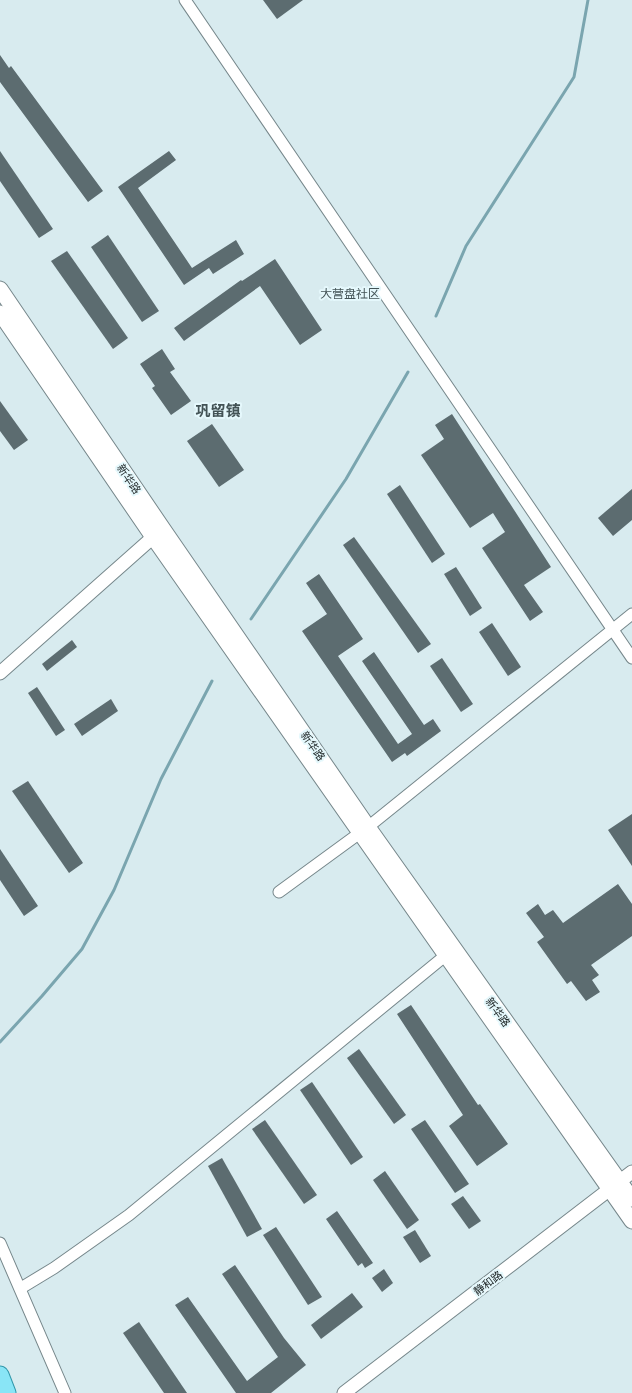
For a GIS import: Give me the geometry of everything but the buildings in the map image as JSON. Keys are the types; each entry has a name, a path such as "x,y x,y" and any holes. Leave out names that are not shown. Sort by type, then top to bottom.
{"main road":[{"name":"新华路","path":"0,288 158,533"},
{"name":"新华路","path":"0,313 158,533 450,953 615,1185 632,1221"},
{"name":"新华路","path":"615,1185 632,1199"},
{"path":"0,1375 7,1393"}],"street":[{"path":"185,0 632,658"},
{"path":"0,673 158,533"},
{"path":"279,892 364,830 632,614"},
{"path":"21,1288 54,1268 129,1215 450,953"},
{"name":"静和路","path":"344,1393 632,1172"},
{"path":"0,1243 21,1288 65,1393"}],"waterway":[{"path":"436,316 466,246 574,77 588,0"},
{"path":"251,619 346,479 408,372"},
{"path":"0,1042 82,949 114,890 161,779 212,681"}],"district":[{"name":"大营盘社区","path":"350,294"},
{"name":"巩留镇","path":"218,411"}]}
